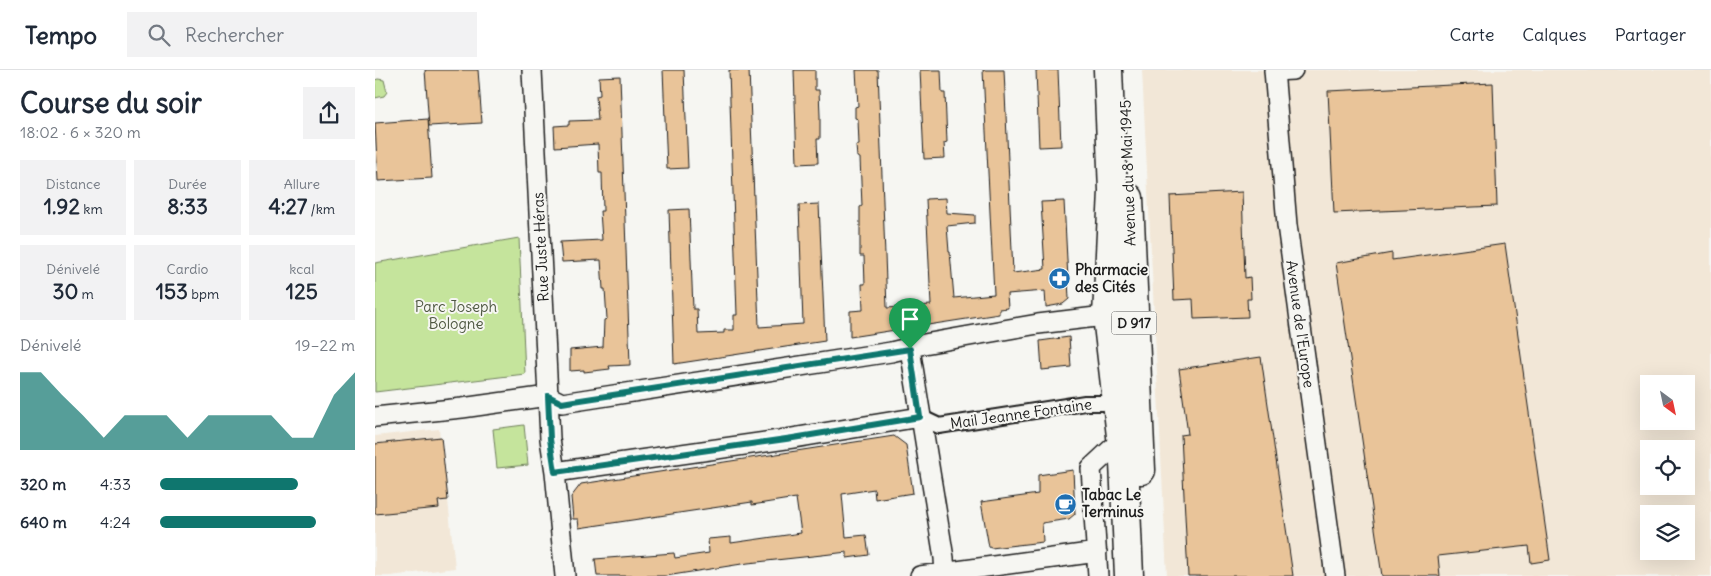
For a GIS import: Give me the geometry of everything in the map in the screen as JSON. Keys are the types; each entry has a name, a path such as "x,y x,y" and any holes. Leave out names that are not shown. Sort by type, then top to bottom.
{"main road":[{"name":"Avenue du 8 Mai 1945","path":"1109,70 1113,191 1102,316 1124,462 1129,576"},
{"name":"Avenue du 8 Mai 1945","path":"1125,70 1134,316 1147,576"}],"street":[{"name":"Rue Juste Héras","path":"532,70 550,439 565,576"},
{"path":"1274,70 1293,70"},
{"name":"Avenue de l'Europe","path":"1274,70 1287,226 1335,576"},
{"path":"375,417 462,408 548,396 562,403 910,349 924,344 1019,327 1102,316 1134,316"},
{"path":"910,349 944,558 945,575"},
{"name":"Mail Jeanne Fontaine","path":"555,472 793,438 920,417 939,426 1085,403 1103,403"},
{"path":"1098,576 1091,468 1121,440"},
{"path":"919,576 945,575 1097,552"}],"shaded area":[{"path":"1142,70 1711,70 1711,576 1167,576"},
{"path":"439,429 455,568 375,576 375,436"}],"green space":[{"path":"375,80 384,80 387,92 384,96 375,98"},
{"name":"Parc Joseph Bologne","path":"519,238 525,374 375,392 375,263"},
{"path":"524,425 528,465 497,468 493,429"}],"building":[{"path":"425,70 478,70 482,123 429,126"},
{"path":"663,70 684,70 688,168 667,169"},
{"path":"729,70 749,70 759,327 803,324 799,205 819,204 825,341 674,364 669,210 689,209 693,309 697,309 698,334 724,333 724,330 734,330 734,315 737,315"},
{"path":"794,70 815,70 815,90 819,90 820,116 820,139 817,139 818,163 797,164"},
{"path":"856,70 878,70 887,308 931,305 926,199 946,198 947,213 975,215 975,223 947,226 954,298 994,294 983,70 1004,70 1013,273 1045,269 1041,202 1064,201 1069,299 1063,304 1046,307 1045,291 1007,294 1008,308 999,309 999,314 850,337 850,311 863,310 862,284 865,284 864,256 860,256 860,207 862,206 860,158 857,157 856,146 859,145 858,119 855,118 855,107 858,106"},
{"path":"920,70 941,70 942,93 945,93 947,142 944,143 945,158 924,159"},
{"path":"1036,70 1058,70 1061,146 1039,147"},
{"path":"620,76 630,365 609,366 610,369 584,372 584,370 570,371 570,350 603,347 604,320 607,319 605,289 603,289 601,260 562,262 560,242 602,240 600,211 603,211 602,173 599,173 598,144 555,147 554,126 569,125 569,121 598,120 596,96 600,95 599,77"},
{"path":"1493,83 1497,206 1334,213 1328,91"},
{"path":"428,119 432,178 378,181 375,123"},
{"path":"1242,192 1245,278 1250,277 1251,299 1247,299 1248,317 1194,319 1193,299 1174,300 1170,196"},
{"path":"1505,244 1550,560 1531,563 1529,546 1438,556 1440,576 1382,576 1336,263 1392,253 1392,260"},
{"path":"1069,337 1071,367 1042,370 1040,341"},
{"path":"1261,357 1293,576 1188,576 1181,435 1188,434 1179,369"},
{"path":"894,436 906,445 913,493 875,499 874,489 842,494 846,537 866,535 869,555 847,558 847,552 748,563 666,576 597,576 595,559 674,553 675,558 709,553 708,539 731,537 731,543 801,533 796,498 752,505 752,502 579,528 578,519 573,519 571,497 581,484"},
{"path":"441,437 448,500 438,501 439,508 375,514 375,444"},
{"path":"1073,470 1075,514 1069,519 1042,523 1043,542 989,547 981,502 1038,494 1038,475"}],"place":[{"name":"Pharmacie des Cités","path":"1059,279"},
{"name":"Tabac Le Terminus","path":"1066,504"}],"route":[{"path":"910,349 920,417 793,438 555,472 550,439 548,396 562,403 910,349"}]}
